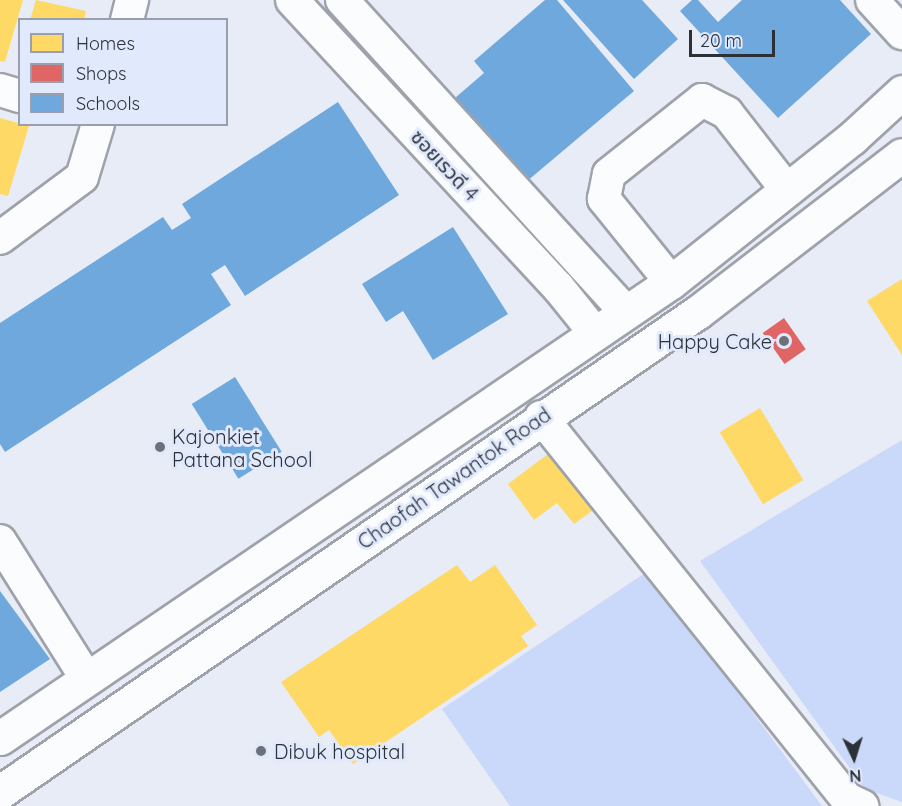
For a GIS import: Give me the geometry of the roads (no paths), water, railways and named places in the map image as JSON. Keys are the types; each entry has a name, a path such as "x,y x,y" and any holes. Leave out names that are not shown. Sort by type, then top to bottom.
{"main road":[{"path":"0,738 625,311 671,282 787,190 902,92"},
{"name":"Chaofah Tawantok Road","path":"0,792 540,417 699,312 902,154"}],"street":[{"path":"128,18 132,0"},
{"name":"ซอยเรวดี 4","path":"292,0 558,287 595,333"},
{"name":"ซอยเรวดี 4","path":"342,0 625,311"},
{"path":"872,0 902,33"},
{"path":"0,90 18,95"},
{"path":"671,282 604,199 609,174 702,100 728,113 787,190"},
{"path":"0,238 82,177 97,126"},
{"path":"540,417 847,799 862,806"},
{"path":"0,541 87,679"}],"place":[{"name":"Happy Cake","path":"784,341"},
{"name":"Kajonkiet Pattana School","path":"160,447"},
{"name":"Dibuk hospital","path":"261,751"}]}
